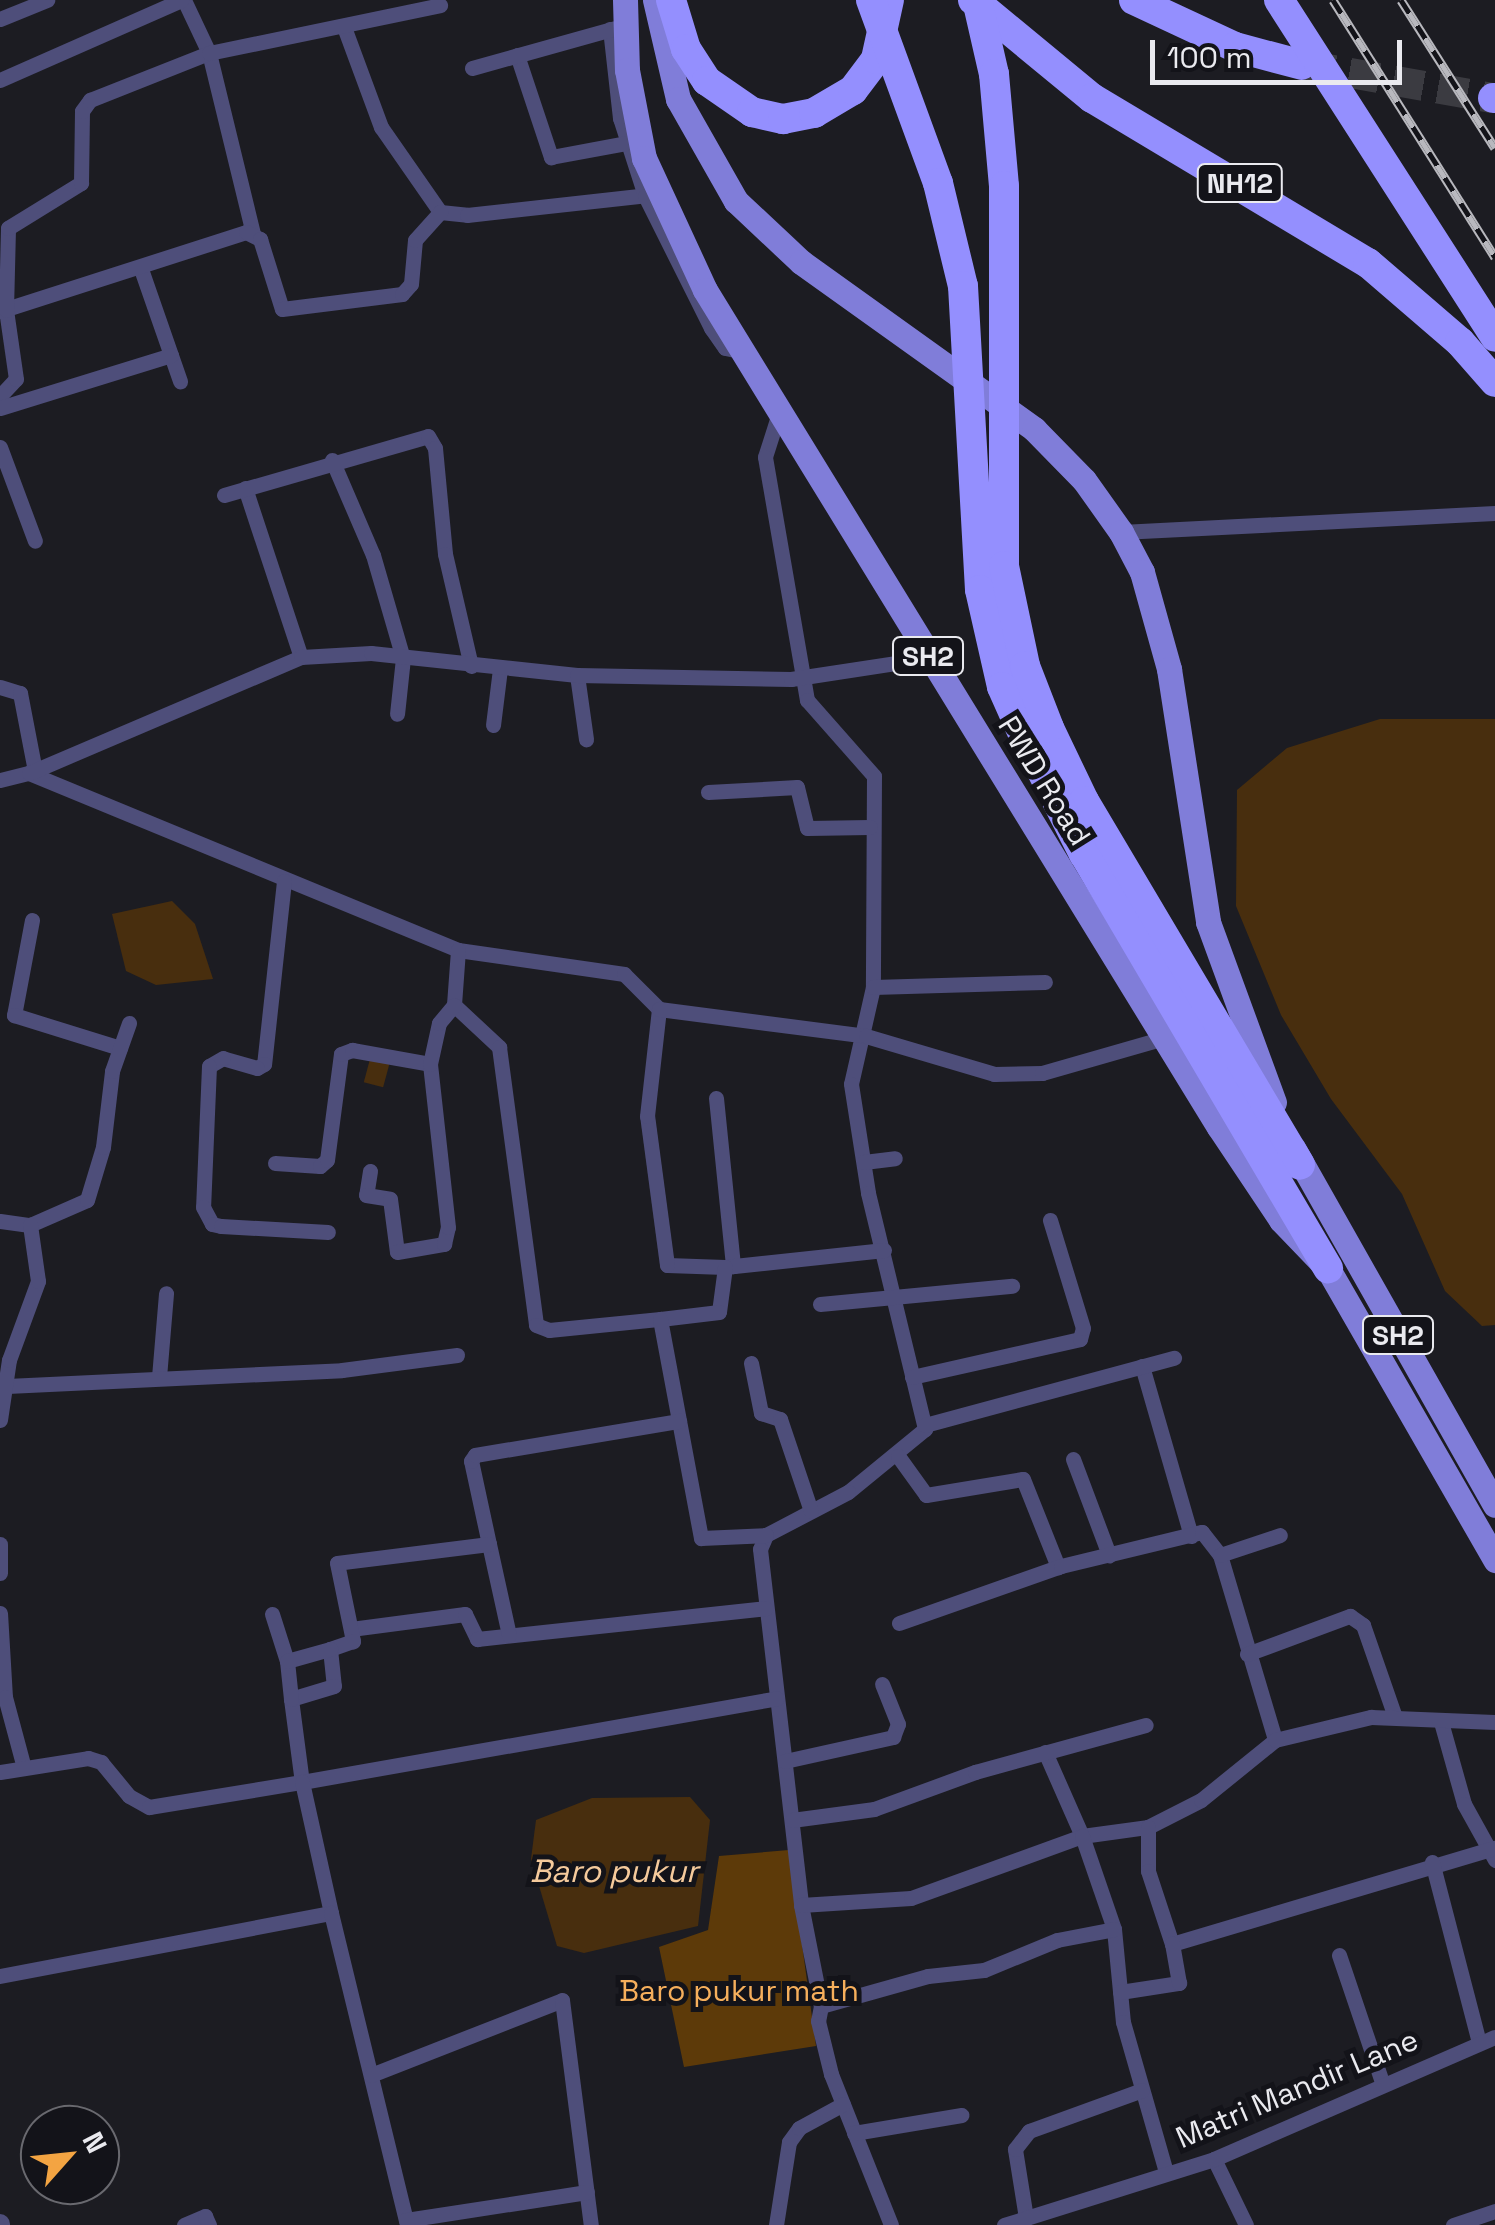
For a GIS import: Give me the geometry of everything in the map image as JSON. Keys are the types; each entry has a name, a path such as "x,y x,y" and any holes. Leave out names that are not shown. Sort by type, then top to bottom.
{"highway":[{"path":"671,0 686,49 706,81 752,112 783,119 814,114 853,90 876,59 890,0"},
{"path":"871,0 924,138 963,286 980,590 1002,687 1084,801 1300,1165"},
{"path":"975,0 994,74 1004,186 1004,566 1036,731 1084,854 1328,1269"},
{"name":"NH12","path":"975,0 1092,98 1368,263 1460,342 1495,382"},
{"path":"1134,0 1235,48 1302,64"},
{"path":"1279,0 1495,337"}],"main road":[{"name":"SH2","path":"655,0 678,99 736,200 801,262 1034,429 1084,480 1121,532 1142,572 1169,669 1208,922 1300,1165 1495,1505"},
{"name":"PWD Road","path":"620,18 651,195 779,413 1164,1038 1281,1220 1328,1269 1495,1560"}],"street":[{"path":"0,18 47,0"},
{"path":"0,80 182,0 209,53 254,233 277,304 288,310 402,294 411,284 415,240 440,212"},
{"path":"0,396 16,379 3,310 8,228 81,183 82,111 90,100 209,53 440,5"},
{"path":"344,26 381,128 440,212 467,215 651,195 626,143 620,18 472,68"},
{"path":"517,55 551,157 626,143"},
{"path":"3,310 254,233"},
{"path":"141,269 180,381"},
{"path":"0,408 171,355"},
{"path":"660,1319 701,1538 766,1535 811,1511 924,1436 925,1426 864,1162 851,1084 866,1036 873,987 870,827 874,776 816,718 805,678 765,457 779,413"},
{"path":"224,495 420,435 432,440 444,554 471,666"},
{"path":"0,447 35,542"},
{"path":"332,460 373,555 403,658 398,714"},
{"path":"245,488 301,658"},
{"path":"1121,532 1495,512"},
{"path":"0,780 32,772 301,658 403,658 577,675 805,678 929,658"},
{"path":"493,724 500,669"},
{"path":"577,675 586,740"},
{"path":"0,687 20,694 32,772"},
{"path":"32,772 284,882 458,950 624,974 658,1009 866,1036 973,1070 1014,1074 1042,1073 1164,1038"},
{"path":"708,792 796,788 807,828 870,827"},
{"path":"284,882 264,1064 223,1058 209,1066 204,1208 212,1224 221,1226 328,1232"},
{"path":"32,920 14,1015 120,1048"},
{"path":"370,1171 366,1195 390,1200 397,1252 448,1240 430,1064 440,1023 454,1006 458,950"},
{"path":"873,987 1045,982"},
{"path":"454,1006 498,1048 536,1325 550,1330 719,1312 729,1266 716,1098"},
{"path":"658,1009 646,1116 664,1258 673,1267 729,1266 884,1250"},
{"path":"0,1222 30,1225 87,1200 128,1024"},
{"path":"275,1163 320,1166 327,1160 341,1054 352,1050 430,1064"},
{"path":"864,1162 895,1158"},
{"path":"912,1378 1080,1339 1084,1328 1050,1220"},
{"path":"0,1420 8,1360 38,1281 30,1225"},
{"path":"820,1304 895,1300 1012,1286"},
{"path":"160,1376 166,1293"},
{"path":"7,1386 342,1370 457,1355"},
{"path":"925,1426 1174,1358"},
{"path":"751,1363 761,1412 780,1419 811,1511"},
{"path":"1142,1366 1191,1536"},
{"path":"509,1635 471,1462 476,1455 679,1421"},
{"path":"898,1456 926,1495 1022,1479 1058,1566"},
{"path":"1073,1459 1109,1555"},
{"path":"899,1624 1058,1566 1206,1532 1220,1554 1275,1740"},
{"path":"766,1535 760,1549 765,1608 801,1905 821,2006 818,2021 843,2104 891,2225"},
{"path":"1220,1554 1280,1535"},
{"path":"0,1544 0,1572"},
{"path":"287,1660 351,1644 337,1571 342,1560 489,1544"},
{"path":"351,1629 465,1614 477,1639 765,1608"},
{"path":"0,1612 6,1697 23,1764"},
{"path":"272,1614 287,1660 302,1782 406,2222 587,2192"},
{"path":"1247,1654 1350,1616 1362,1625 1395,1717"},
{"path":"291,1699 334,1686 330,1649"},
{"path":"785,1761 893,1736 898,1724 882,1684"},
{"path":"0,1772 23,1764 101,1762 129,1796 149,1807 777,1698"},
{"path":"801,1905 911,1898 1082,1836 1148,1828 1201,1800 1275,1740 1395,1717 1495,1722"},
{"path":"1172,1944 1432,1862 1494,1852 1464,1804 1442,1722"},
{"path":"792,1820 874,1810 1045,1752 1146,1725"},
{"path":"1045,1752 1082,1836 1114,1929 1120,1992 1166,2172"},
{"path":"1120,1992 1179,1983 1172,1944 1148,1870 1148,1828"},
{"path":"1432,1862 1487,2040"},
{"path":"0,1976 331,1913"},
{"path":"821,2006 928,1976 984,1970 1057,1940 1114,1929"},
{"path":"1339,1955 1383,2085"},
{"path":"370,2074 562,2000 591,2225"},
{"name":"Matri Mandir Lane","path":"1004,2225 1214,2160 1487,2040"},
{"path":"1026,2218 1015,2150 1029,2131 1142,2090"},
{"path":"776,2225 789,2142 799,2128 843,2104"},
{"path":"854,2133 962,2115"},
{"path":"1214,2160 1246,2225"},
{"path":"1453,2225 1495,2212"},
{"path":"184,2225 206,2216 209,2225"}],"green space":[{"name":"Baro pukur math","path":"789,1850 816,2046 684,2067 659,1947 708,1930 719,1856"}],"water":[{"path":"1380,719 1495,719 1495,1325 1482,1326 1445,1291 1402,1194 1331,1099 1281,1015 1236,906 1237,790 1287,748"},
{"path":"172,901 195,924 213,979 156,985 126,971 112,914"},
{"path":"370,1059 389,1064 383,1087 364,1082"},
{"name":"Baro pukur","path":"690,1797 710,1820 698,1926 584,1953 557,1946 531,1859 536,1820 592,1798"}],"tunnel":[{"path":"1305,65 1493,98"}],"railway":[{"path":"1333,0 1495,257"},
{"path":"1401,0 1495,148"}]}
